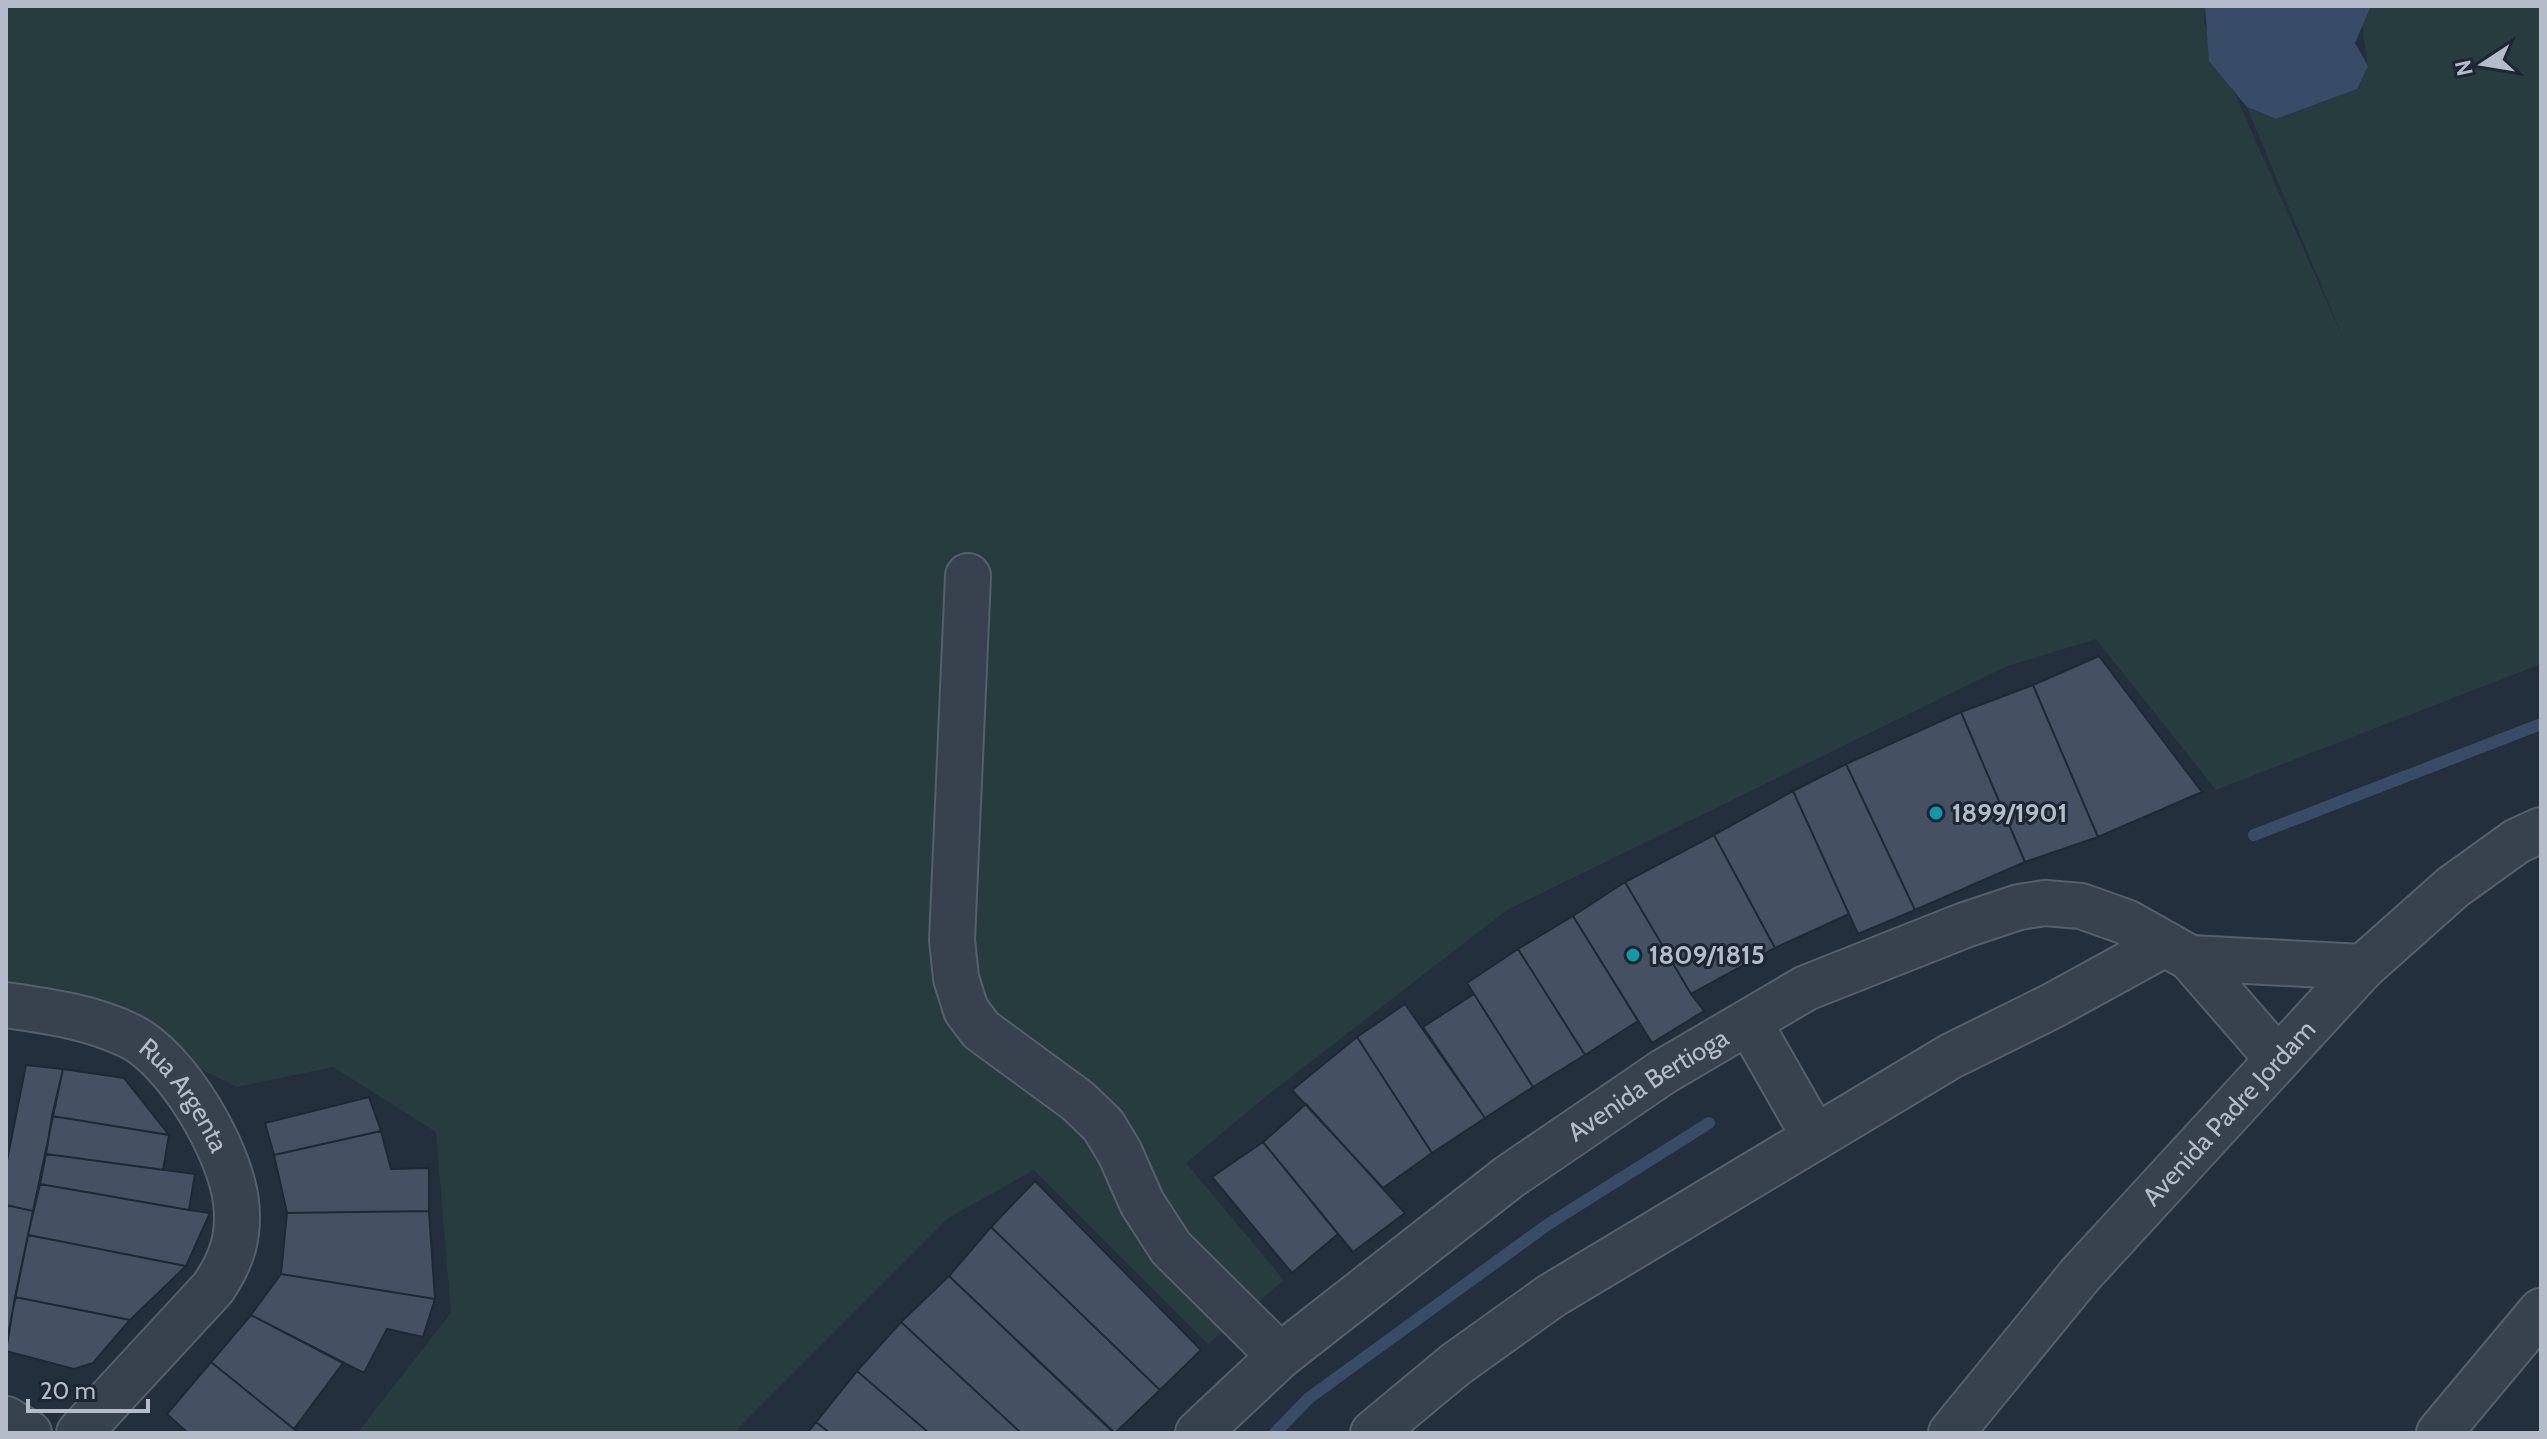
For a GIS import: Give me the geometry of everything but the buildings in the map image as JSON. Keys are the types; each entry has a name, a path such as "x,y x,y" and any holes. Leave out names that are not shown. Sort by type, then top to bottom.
{"street":[{"path":"968,576 952,940 956,978 966,1010 981,1030 1078,1101 1103,1125 1120,1153 1142,1203 1171,1248 1280,1356"},
{"name":"Avenida Padre Jordam","path":"1951,1433 2080,1275 2363,967 2453,887 2517,841 2541,830"},
{"name":"Avenida Bertioga","path":"1198,1433 1280,1356 1509,1177 1663,1072 1806,988 1965,925 2019,907 2045,903 2081,906 2126,922 2178,951 2277,1058"},
{"path":"1373,1433 1456,1364 1551,1296 1951,1056 2052,1006 2178,951 2363,967"},
{"name":"Rua Argenta","path":"6,1005 68,1014 132,1036 170,1067 201,1111 230,1175 236,1203 235,1238 230,1263 213,1288 79,1433"},
{"path":"1749,1022 1814,1136"},
{"path":"2439,1433 2541,1311"},
{"path":"6,1419 29,1433"}],"green space":[{"path":"6,6 2205,6 2204,24 2346,345 2247,107 2276,119 2357,89 2368,66 2359,6 2541,6 2541,664 2216,790 2096,639 2005,667 1507,910 1265,1097 1186,1163 1284,1280 1208,1344 1034,1170 948,1218 733,1433 357,1433 451,1313 436,1132 333,1067 237,1087 132,1036 6,1008"}],"water":[{"path":"2205,6 2371,6 2355,43 2368,66 2357,89 2276,119 2247,107 2209,61"}],"waterway":[{"path":"2254,835 2541,724"},
{"path":"1275,1433 1309,1398 1547,1225 1709,1123"}],"place":[{"name":"1899/1901","path":"1936,813"},
{"name":"1809/1815","path":"1633,955"}]}
